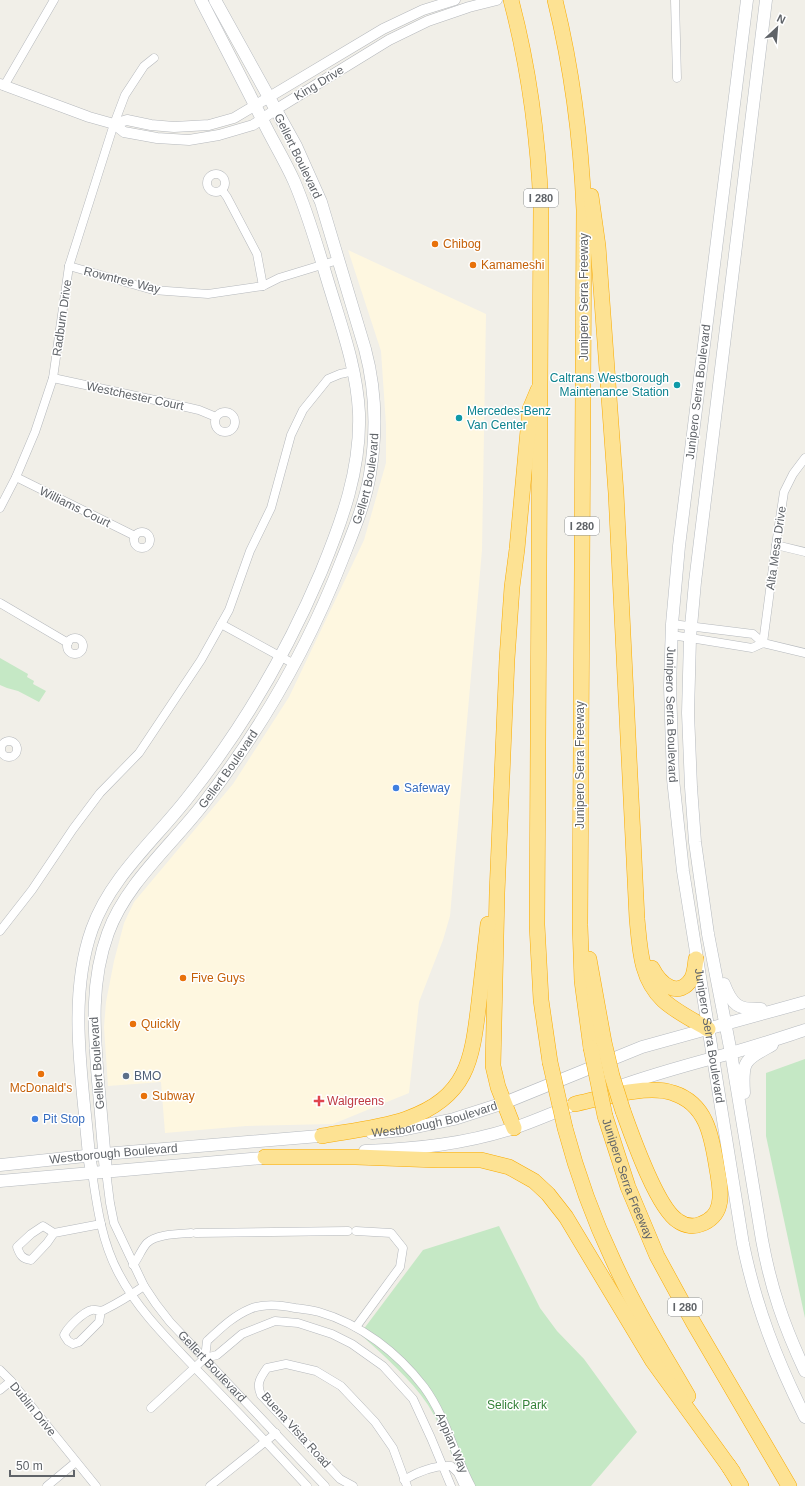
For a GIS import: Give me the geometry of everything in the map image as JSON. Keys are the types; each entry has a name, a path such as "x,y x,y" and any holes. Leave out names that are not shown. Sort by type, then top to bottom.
{"highway":[{"name":"I 280","path":"511,0 531,95 539,170 542,226 537,925 540,987 550,1062 565,1128 584,1191 621,1277 645,1322 741,1486"},
{"name":"Junipero Serra Freeway","path":"555,3 571,80 580,154 584,229 580,906 582,981 597,1045 606,1116 628,1187 657,1256 690,1317 790,1486"},
{"path":"571,80 596,225 607,356 616,493 637,919 642,964 651,985 664,1000 708,1029"},
{"path":"514,1128 496,1080 493,1062 497,893 504,706 511,593 517,549 530,409 541,381"},
{"path":"322,1136 384,1125 411,1117 438,1103 457,1084 466,1067 472,1049 490,904 497,893"},
{"path":"637,919 642,942 649,962 659,980 665,985 671,988 678,988 689,982 693,976 696,959"},
{"path":"575,1104 632,1092 653,1090 672,1093 694,1105 702,1114 708,1128 718,1179 720,1203 711,1219 700,1225 690,1226 678,1221 660,1197 645,1167 623,1111 612,1076 597,1045"},
{"path":"265,1157 356,1157 481,1160 509,1168 534,1181 548,1194 563,1213 648,1354 733,1472"}],"main road":[{"name":"Gellert Boulevard","path":"92,1172 89,1156 78,1013 82,971 93,929 102,906 115,885 129,866 182,806 209,770 244,719 280,656 301,616 337,532 350,490 356,460 359,430 358,402 354,371 304,206 282,156 200,0"},
{"name":"Gellert Boulevard","path":"106,1171 94,1014 98,974 108,934 116,915 128,895 198,811 244,748 294,664 320,612 347,548 365,495 370,476 373,451 374,410 372,379 365,349 320,202 296,146 215,0"},
{"name":"Junipero Serra Boulevard","path":"747,0 679,546 672,630 670,705 674,797 682,871 740,1225 751,1280 761,1315 773,1350 805,1417"},
{"name":"Junipero Serra Boulevard","path":"766,0 703,509 691,632 688,719 691,787 698,860 712,952 762,1240 774,1294 786,1329 805,1371"},
{"path":"712,952 729,998 735,1004 741,1008 749,1010 780,1009"},
{"name":"Westborough Boulevard","path":"0,1165 104,1154 322,1136 377,1133 415,1128 454,1119 504,1103 642,1047 805,1002"},
{"name":"Westborough Boulevard","path":"0,1181 265,1157 426,1147 459,1142 514,1128 634,1080 805,1030"},
{"path":"746,1148 743,1072 745,1065 750,1058 789,1035"}],"street":[{"path":"2,85 54,0"},
{"name":"King Drive","path":"114,124 127,120 151,125 174,127 209,125 234,118 383,29 424,10 455,0"},
{"name":"King Drive","path":"2,85 89,117 114,124 124,132 157,138 189,140 219,136 253,125 389,40 428,21 469,7 497,0"},
{"path":"675,0 677,78"},
{"name":"Radburn Drive","path":"0,508 16,477 35,432 53,378 69,266 114,124 125,94 144,66 154,58"},
{"path":"222,190 257,254 263,286"},
{"name":"Rowntree Way","path":"69,266 153,290 208,294 263,286 279,278 338,260"},
{"path":"0,931 32,890 72,829 100,793 139,753 201,660 229,610 250,551 271,508 291,435 303,410 328,379 340,374 354,371"},
{"name":"Westchester Court","path":"53,378 199,410 216,417"},
{"name":"Alta Mesa Drive","path":"763,644 784,492 793,474 805,458"},
{"name":"Williams Court","path":"16,477 134,536"},
{"path":"776,545 805,552"},
{"path":"0,603 68,643"},
{"path":"221,624 294,664"},
{"path":"672,630 753,634 763,644"},
{"path":"691,632 752,648 763,644 805,653"},
{"name":"Gellert Boulevard","path":"106,1171 114,1223 133,1265 156,1304 170,1322 326,1486"},
{"name":"Gellert Boulevard","path":"92,1172 97,1210 108,1248 118,1273 131,1296 160,1331 266,1441 307,1486"},
{"path":"54,1233 31,1260 20,1256 17,1247 31,1234 43,1226 54,1233 101,1224"},
{"path":"133,1265 147,1243 173,1234 352,1231 391,1233 403,1248 400,1267 356,1327"},
{"path":"101,1311 99,1322 79,1342 73,1344 68,1341 64,1335 67,1328 87,1312 93,1310 101,1311 131,1296 144,1286"},
{"name":"Appian Way","path":"205,1358 207,1341 225,1324 251,1308 275,1305 319,1312 356,1327 397,1358 424,1388 444,1420 463,1471 471,1486"},
{"name":"Appian Way","path":"151,1408 205,1358 218,1355 242,1334 275,1321 298,1323 332,1334 352,1344 383,1366 413,1399 451,1486"},
{"name":"Buena Vista Road","path":"353,1486 340,1480 261,1395 258,1388 258,1381 267,1368 286,1364 316,1371 341,1386 375,1422 393,1448 405,1483 422,1471 443,1466"},
{"name":"Dublin Drive","path":"0,1370 11,1381 96,1486"},
{"path":"0,1390 11,1381"},
{"path":"210,1486 276,1433"},
{"path":"47,1486 76,1462"},
{"path":"443,1466 451,1466 456,1470 464,1486"}],"shaded area":[{"path":"348,250 486,314 482,550 450,916 443,940 419,1002 409,1093 333,1124 246,1126 165,1133 161,1082 108,1086 104,1027 106,1002 114,961 124,923 134,902 233,784 289,697 364,540 386,463 386,425 381,351"}],"green space":[{"path":"0,658 28,674 27,677 34,681 33,684 46,691 39,702 18,691 0,685"},
{"path":"805,1059 805,1318 766,1136 766,1073"},
{"name":"Selick Park","path":"499,1226 540,1308 557,1331 584,1359 637,1432 591,1486 466,1486 439,1425 428,1405 405,1376 360,1334 423,1250"}],"place":[{"name":"Chibog","path":"435,244"},
{"name":"Kamameshi","path":"473,265"},
{"name":"Caltrans Westborough Maintenance Station","path":"677,385"},
{"name":"Mercedes-Benz Van Center","path":"459,418"},
{"name":"Safeway","path":"396,788"},
{"name":"Five Guys","path":"183,978"},
{"name":"Quickly","path":"133,1024"},
{"name":"McDonald's","path":"41,1074"},
{"name":"BMO","path":"126,1076"},
{"name":"Subway","path":"144,1096"},
{"name":"Walgreens","path":"319,1101"},
{"name":"Pit Stop","path":"35,1119"}]}
